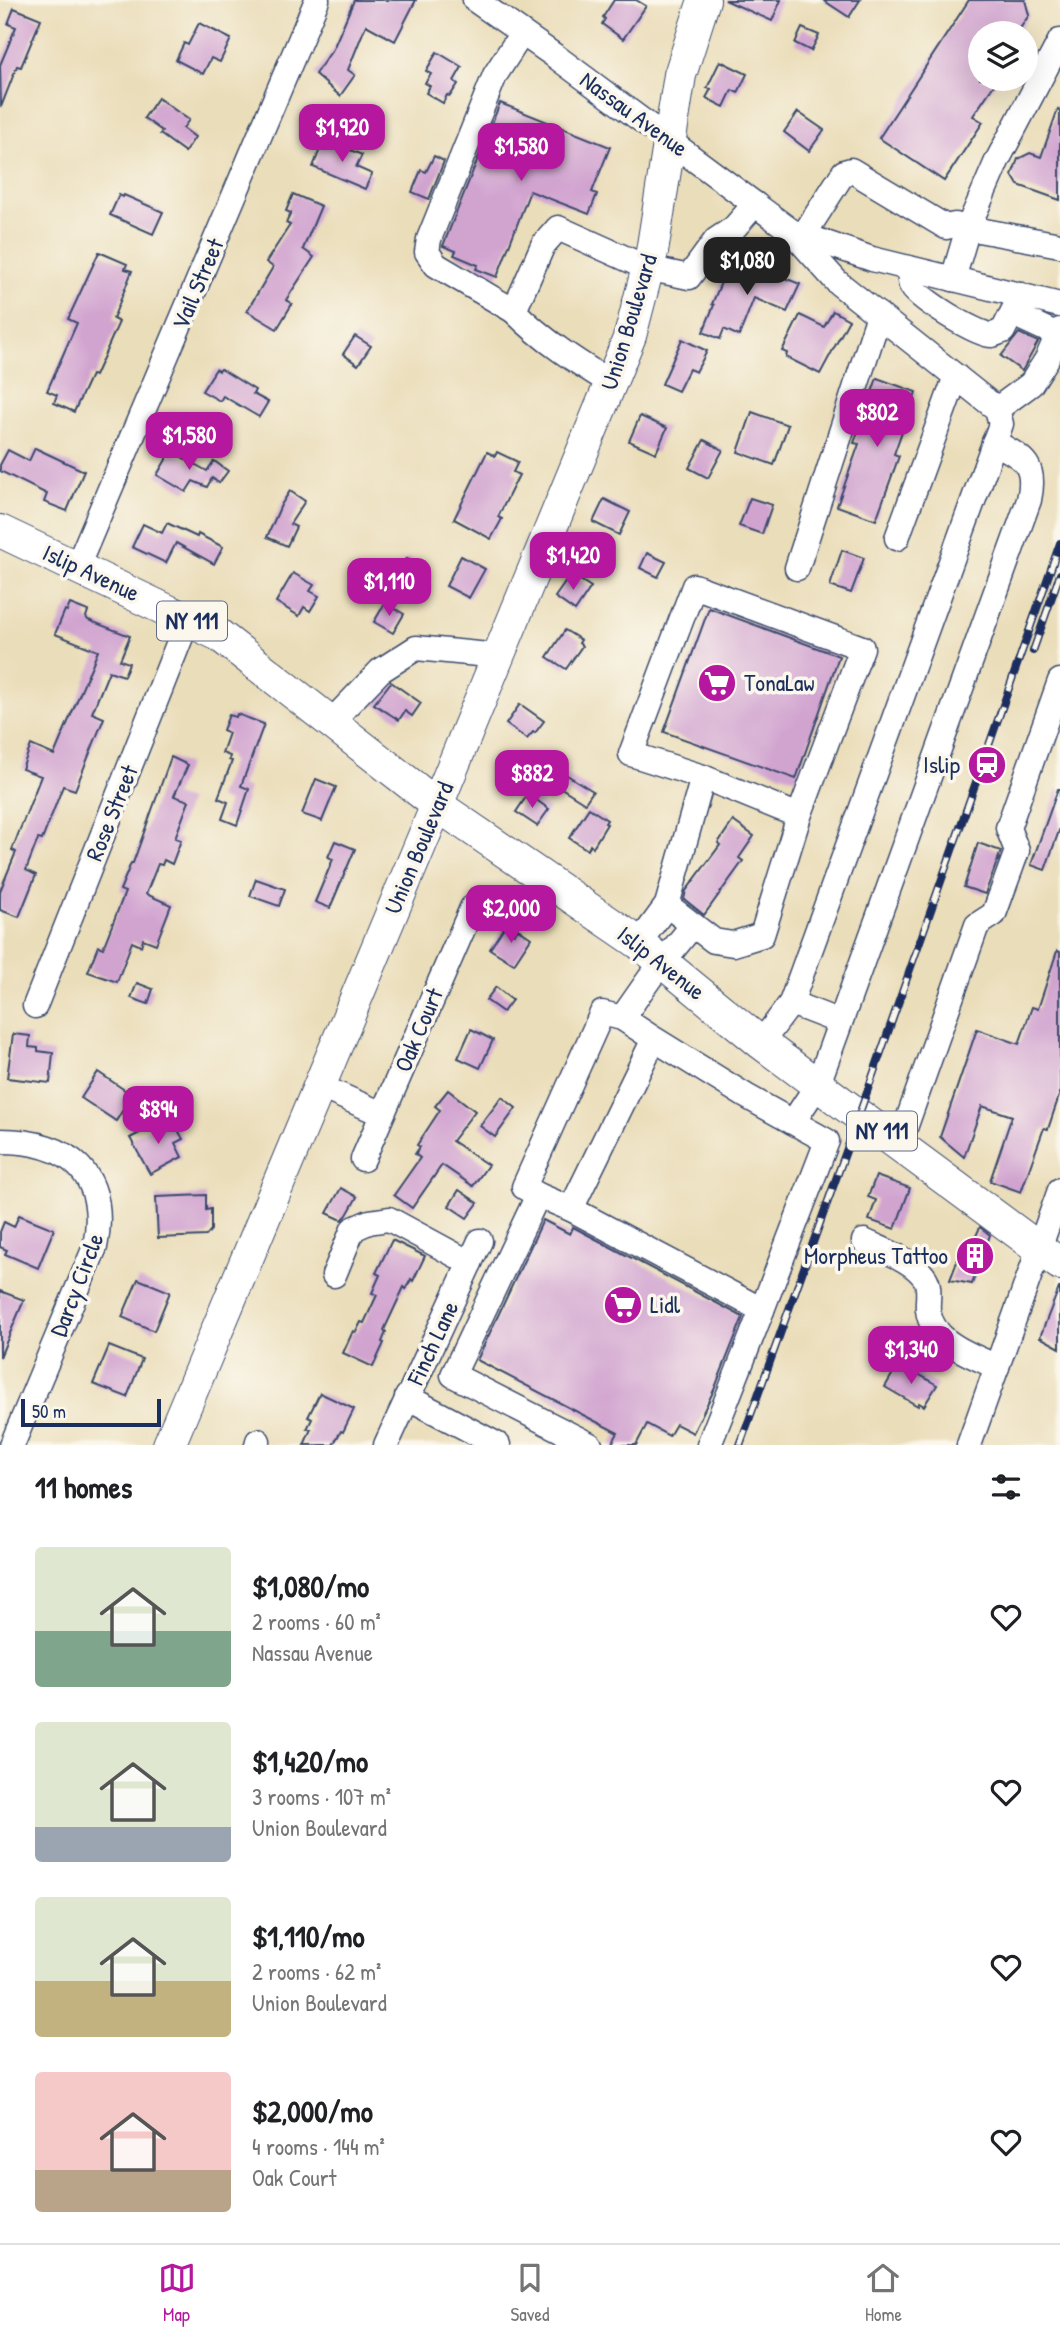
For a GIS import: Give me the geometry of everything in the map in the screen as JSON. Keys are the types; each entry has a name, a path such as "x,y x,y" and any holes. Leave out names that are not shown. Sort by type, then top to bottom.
{"main road":[{"name":"Union Boulevard","path":"169,1445 630,336 647,268 680,75 704,0"},
{"name":"Islip Avenue","path":"0,531 219,635 437,805 639,943 761,1043 1050,1256"}],"street":[{"name":"Vail Street","path":"77,566 317,0"},
{"name":"Nassau Avenue","path":"475,0 797,233 872,259 953,279 1017,304 1060,304"},
{"path":"522,33 495,75 429,239 427,252 436,265 514,311 572,359 611,383"},
{"path":"953,279 968,228 998,161 1060,41"},
{"path":"797,233 844,172 852,170 946,226 955,225 1060,245"},
{"path":"514,311 542,245 558,228 647,268 689,277 716,240 734,228 755,204"},
{"name":"Nassau Avenue","path":"797,233 837,282 988,401"},
{"path":"853,295 872,259"},
{"path":"761,1043 791,1003 1001,424 988,401 1031,384 1059,333 1017,304 1003,331 992,335 980,332 917,294 911,286 909,268"},
{"path":"797,568 879,315"},
{"path":"897,538 956,376"},
{"path":"793,1122 818,1084 1029,499 1033,482 1029,468 1020,456 994,442"},
{"path":"667,905 714,941 733,944 762,935 799,816 862,648 694,586 631,754 703,777 799,816"},
{"name":"Rose Street","path":"35,1006 188,619"},
{"path":"331,722 380,671 416,648 499,656"},
{"path":"899,1145 977,925 994,914 1017,851 1008,828 1060,681"},
{"path":"639,943 667,905 703,777"},
{"name":"Oak Court","path":"363,1159 472,908"},
{"path":"622,1017 693,925"},
{"path":"791,1003 840,1022"},
{"path":"709,1445 762,1310 827,1141 622,1017 602,1013 524,1187 762,1310"},
{"path":"570,1209 654,1038"},
{"path":"319,1086 382,1114"},
{"name":"Darcy Circle","path":"0,1141 32,1142 55,1150 75,1163 88,1177 98,1198 100,1223 95,1247 12,1445"},
{"path":"969,1445 997,1367 1050,1256 1060,1190"},
{"path":"538,1195 453,1375 590,1445"},
{"name":"Finch Lane","path":"334,1275 354,1229 369,1222 389,1219 475,1252 386,1445"},
{"path":"864,1241 913,1265 929,1287 929,1319 936,1331 958,1349 997,1367"},
{"path":"407,1397 498,1445"}],"building":[{"path":"354,0 416,0 395,41 366,25 348,70 355,75 340,96 315,74 333,49"},
{"path":"614,0 636,0 646,6 623,39 602,24 605,19 603,17"},
{"path":"725,0 781,0 772,21"},
{"path":"823,0 860,0 849,17"},
{"path":"969,0 1025,0 1029,15 1025,21 968,21 968,91 990,91 973,116 983,122 944,181 879,138"},
{"path":"14,8 41,19 21,67 17,66 1,107 0,65 16,27 8,24"},
{"path":"199,23 231,39 220,62 211,58 203,74 176,60 184,43 188,45"},
{"path":"802,28 819,35 811,51 795,43"},
{"path":"437,52 462,67 454,81 458,84 443,103 426,93 430,86 425,83 431,74 426,71"},
{"path":"720,61 747,74 738,93 732,90 724,107 706,98 711,89 707,88"},
{"path":"158,98 189,120 183,128 195,137 185,152 160,134 162,131 144,118"},
{"path":"500,103 610,147 592,192 597,194 589,214 530,191 497,277 476,269 478,265 454,255 456,251 443,246"},
{"path":"1058,109 1060,200 1018,185 1012,175 1018,159 1030,153 1041,157"},
{"path":"798,112 824,130 809,151 784,132"},
{"path":"324,139 362,155 356,167 372,174 365,189 313,167"},
{"path":"434,156 444,161 429,199 412,192 421,170 426,172"},
{"path":"293,194 321,206 303,249 314,257 286,300 292,304 277,329 247,311 273,267 266,262 290,225 286,223 291,213 286,211"},
{"path":"119,195 163,212 153,234 110,215"},
{"path":"99,252 127,264 125,269 132,271 113,319 119,322 95,376 91,375 74,412 54,403 57,395 47,391 77,323 68,319"},
{"path":"734,258 800,284 787,312 754,298 739,336 724,329 720,339 703,332 714,305 712,304"},
{"path":"833,311 849,320 820,374 786,357 787,353 782,351 800,315 824,327"},
{"path":"1019,333 1038,342 1022,371 1001,356"},
{"path":"355,336 371,346 358,365 343,354"},
{"path":"682,339 707,351 696,372 689,369 678,391 662,384"},
{"path":"216,369 221,369 255,390 253,394 268,402 259,417 223,396 220,401 202,391"},
{"path":"877,378 916,392 894,454 899,456 876,520 837,506 859,444 854,443"},
{"path":"752,412 788,425 774,465 738,452"},
{"path":"640,416 667,428 656,453 629,441"},
{"path":"704,440 723,450 708,478 689,468"},
{"path":"35,448 84,471 67,511 44,502 47,494 0,471 0,465 8,450 29,461"},
{"path":"171,451 207,471 214,461 228,471 219,483 212,478 207,487 193,481 186,492 157,475"},
{"path":"487,452 495,456 497,452 518,462 513,472 519,475 498,517 502,519 491,539 454,519"},
{"path":"290,491 305,501 290,524 296,527 287,546 267,537"},
{"path":"750,498 772,505 762,534 739,526"},
{"path":"604,499 630,512 619,535 593,522"},
{"path":"167,523 197,537 198,534 223,547 214,564 176,543 166,563 132,547 143,524 162,533"},
{"path":"842,550 864,558 851,593 830,586"},
{"path":"647,553 666,562 658,577 640,568"},
{"path":"461,556 485,569 469,598 446,586"},
{"path":"407,558 420,565 411,580 398,572"},
{"path":"293,573 314,585 310,591 319,596 310,611 304,607 299,616 276,602"},
{"path":"571,574 591,587 575,611 555,597"},
{"path":"385,603 404,614 393,633 374,622"},
{"path":"70,604 88,611 88,620 130,636 120,660 129,663 124,676 109,671 92,713 104,718 75,790 63,786 42,840 38,839 26,870 36,875 19,917 0,910 0,891 16,852 12,850 41,776 22,769 31,745 54,755 98,651 55,634"},
{"path":"709,608 839,656 796,779 664,732"},
{"path":"565,630 581,640 579,643 582,646 566,669 547,657"},
{"path":"391,682 421,703 412,716 405,711 399,720 374,704"},
{"path":"520,704 544,721 527,739 506,724"},
{"path":"237,714 264,724 241,786 249,789 237,825 222,819 228,802 218,798 232,761 229,760 230,756 222,753 229,733 223,730 229,715 236,717"},
{"path":"171,757 188,765 174,796 189,801 175,838 181,840 172,864 164,860 162,865 158,864 146,894 171,905 156,944 143,939 141,946 132,942 117,982 88,972 98,946 103,948 125,892 120,890 133,863"},
{"path":"562,772 593,791 585,803 555,784"},
{"path":"316,779 336,787 322,821 302,814"},
{"path":"1058,789 1060,828 1045,870 1031,865"},
{"path":"528,794 549,809 537,826 516,812"},
{"path":"589,808 607,820 607,824 593,847 590,845 588,850 569,838"},
{"path":"733,821 754,836 739,858 743,861 704,915 684,899 686,891 720,845 718,843"},
{"path":"335,841 355,849 330,908 315,902 333,859 328,857"},
{"name":"Islip","path":"978,843 1001,851 985,894 964,887"},
{"path":"256,879 285,889 279,906 250,896"},
{"path":"504,927 514,934 518,929 531,938 514,964 490,949"},
{"path":"1057,951 1060,952 1060,1093 1021,1192 990,1181 1012,1116 982,1106 964,1157 940,1137 977,1029 1019,1044 1032,1007 1038,1009"},
{"path":"137,983 153,989 148,1004 131,998"},
{"path":"496,987 512,1000 503,1012 486,1000"},
{"path":"471,1029 493,1040 480,1068 458,1058"},
{"path":"13,1034 30,1036 29,1047 53,1053 50,1083 7,1078"},
{"path":"98,1072 132,1095 116,1121 81,1098"},
{"path":"448,1090 475,1111 452,1141 488,1165 473,1186 442,1165 412,1208 394,1195 420,1158 415,1154 420,1147 417,1145 440,1110 435,1106"},
{"path":"502,1097 516,1108 495,1137 480,1126"},
{"path":"172,1119 183,1139 175,1143 182,1157 150,1174 130,1138"},
{"path":"876,1176 910,1188 895,1229 869,1220 876,1200 868,1197"},
{"path":"341,1188 357,1197 342,1220 327,1213"},
{"path":"459,1190 478,1203 467,1218 449,1206"},
{"path":"206,1195 206,1210 211,1209 211,1230 206,1236 158,1238 156,1197"},
{"path":"19,1215 54,1229 38,1268 5,1254 7,1250 0,1247 0,1232 4,1222 14,1227"},
{"path":"543,1220 570,1234 573,1227 743,1317 714,1390 693,1433 676,1424 669,1436 647,1424 636,1445 611,1445 618,1433 477,1360"},
{"name":"Morpheus Tattoo","path":"980,1227 990,1235 972,1284 950,1280 958,1259 964,1263"},
{"path":"392,1240 425,1256 413,1281 411,1279 406,1289 404,1287 384,1330 384,1343 373,1367 343,1353 353,1331 356,1332 361,1322 364,1323 377,1295 372,1293 380,1275 376,1273"},
{"path":"138,1279 170,1292 154,1331 122,1317"},
{"path":"1060,1288 1060,1348 1040,1337"},
{"path":"0,1291 24,1300 0,1357"},
{"path":"884,1344 898,1353 888,1366 875,1357"},
{"path":"109,1346 142,1359 127,1397 93,1384"},
{"path":"899,1363 937,1385 924,1406 919,1403 918,1406 885,1387"},
{"path":"320,1393 354,1409 333,1445 304,1445 311,1429 307,1429 312,1419 308,1417"}],"railway":[{"path":"740,1445 1060,543"},
{"path":"1033,651 1060,574"}],"place":[{"name":"TonaLaw","path":"717,683"},
{"name":"Islip","path":"987,765"},
{"name":"Morpheus Tattoo","path":"975,1256"},
{"name":"Lidl","path":"623,1305"}]}
